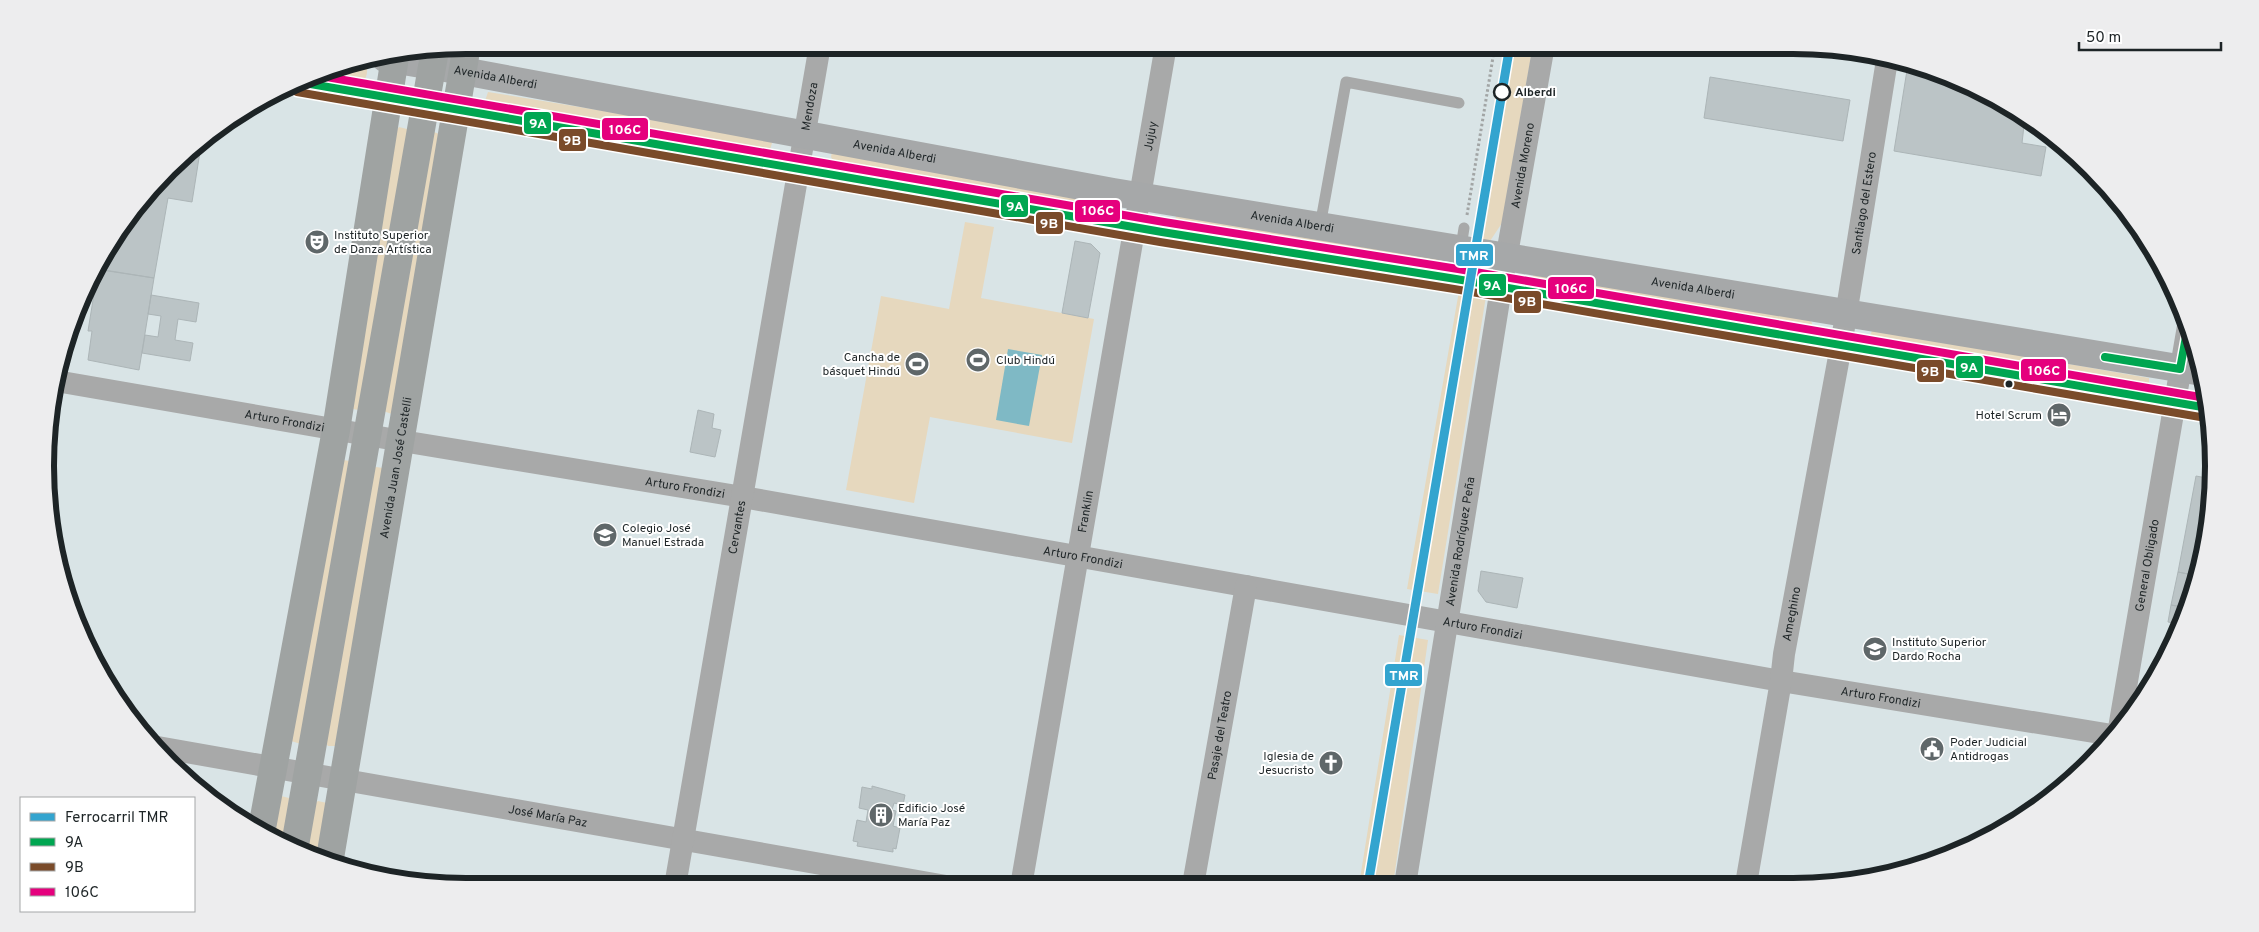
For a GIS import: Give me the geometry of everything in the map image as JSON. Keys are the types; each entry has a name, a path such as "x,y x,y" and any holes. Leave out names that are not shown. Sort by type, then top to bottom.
{"main road":[{"name":"Avenida Alberdi","path":"407,58 465,58 804,134 1139,196 1320,226 1463,239 1507,257 2191,371"},
{"path":"296,841 434,58"},
{"name":"Avenida Juan José Castelli","path":"331,855 402,441 465,58"},
{"path":"263,824 336,430 390,97 392,61"},
{"path":"311,84 2201,407"}],"street":[{"name":"Mendoza","path":"799,167 818,54"},
{"name":"Jujuy","path":"1134,226 1164,54"},
{"name":"Avenida Moreno","path":"1501,288 1542,54"},
{"name":"Santiago del Estero","path":"1841,346 1886,65"},
{"name":"Cervantes","path":"677,878 799,167"},
{"name":"Franklin","path":"1022,878 1079,558 1134,226"},
{"name":"Avenida Rodríguez Peña","path":"1406,878 1501,288"},
{"name":"Ameghino","path":"1747,878 1782,681 1784,654 1841,346"},
{"name":"General Obligado","path":"2121,715 2174,402 2191,371 2190,356"},
{"name":"Arturo Frondizi","path":"63,382 336,430 743,497 1079,558 1448,620 1782,681 2106,734"},
{"name":"Pasaje del Teatro","path":"1194,878 1246,586"},
{"name":"José María Paz","path":"165,748 900,878"}],"lane":[{"path":"1320,226 1346,82 1460,103"},
{"path":"1456,279 1463,239"}],"path":[{"path":"1463,239 1493,54"}],"shaded area":[{"path":"1502,54 1531,54 1502,223 1490,241 1472,237"},
{"path":"366,66 367,72 362,83 329,77"},
{"path":"488,92 768,138 772,143 770,150 485,101"},
{"path":"399,127 407,129 409,134 359,410 352,409 396,131"},
{"path":"434,132 439,134 392,414 383,411"},
{"path":"832,152 1097,198 1095,209 834,162 831,157"},
{"path":"1177,209 1441,255 1439,268 1175,222"},
{"name":"Club Hindú","path":"965,222 994,227 981,298 1094,319 1072,443 930,417 914,503 846,490 881,296 949,309"},
{"path":"1534,272 1809,319 1812,323 1812,328 1532,279"},
{"path":"1459,291 1486,296 1438,594 1407,589"},
{"path":"1876,330 2149,378 2149,387 1871,340 1870,335 1872,331"},
{"path":"343,460 350,461 301,744 291,741"},
{"path":"376,467 383,468 335,746 328,746 325,742 372,471"},
{"path":"1399,635 1428,640 1394,878 1360,878"},
{"path":"281,796 289,798 286,837 273,830"},
{"path":"318,801 327,803 321,852 306,846 313,805"}],"water":[{"path":"1008,349 1042,355 1029,426 996,420"}],"building":[{"path":"1907,70 1951,85 1999,109 2024,125 2022,143 2046,147 2041,176 1894,151"},
{"path":"1710,77 1850,100 1843,141 1704,118"},
{"path":"200,151 192,202 168,198 154,278 103,270 123,237 156,194 174,174"},
{"path":"1075,241 1091,244 1100,253 1088,318 1062,313"},
{"path":"104,270 154,278 139,370 88,360 92,331 88,331 95,285"},
{"path":"151,295 199,303 196,322 178,319 175,340 193,343 190,361 142,353 145,335 158,337 161,316 148,314"},
{"path":"698,410 714,414 712,428 721,430 715,457 690,452"},
{"path":"2196,476 2205,478 2202,520 2191,573 2191,575 2178,572"},
{"path":"1481,571 1523,578 1517,608 1486,602 1478,591"},
{"path":"2178,572 2191,575 2180,607 2171,605"},
{"path":"2171,605 2180,607 2174,623 2168,622"},
{"name":"Edificio José María Paz","path":"872,786 905,795 903,805 894,803 892,810 896,811 893,826 900,828 896,849 893,848 893,852 857,846 858,842 853,841 857,820 866,822 868,810 859,808 862,787 872,789"}],"rail line":[{"name":"TMR","path":"1369,878 1508,54"}],"transit line":[{"name":"106C","path":"329,77 1164,222 1458,269 2199,397"},
{"name":"9A","path":"311,84 1162,232 1456,279 2201,407"},
{"name":"9B","path":"297,92 1160,242 1454,289 2202,417"},
{"name":"9A","path":"2105,357 2180,369 2185,340"}],"place":[{"name":"Alberdi","path":"1502,92"},
{"name":"Instituto Superior de Danza Artística","path":"317,242"},
{"name":"Club Hindú","path":"978,360"},
{"name":"Cancha de básquet Hindú","path":"917,364"},
{"name":"Hotel Scrum","path":"2059,415"},
{"name":"Colegio José Manuel Estrada","path":"605,535"},
{"name":"Instituto Superior Dardo Rocha","path":"1875,649"},
{"name":"Poder Judicial Antidrogas","path":"1932,749"},
{"name":"Iglesia de Jesucristo","path":"1331,763"},
{"name":"Edificio José María Paz","path":"881,815"}]}
